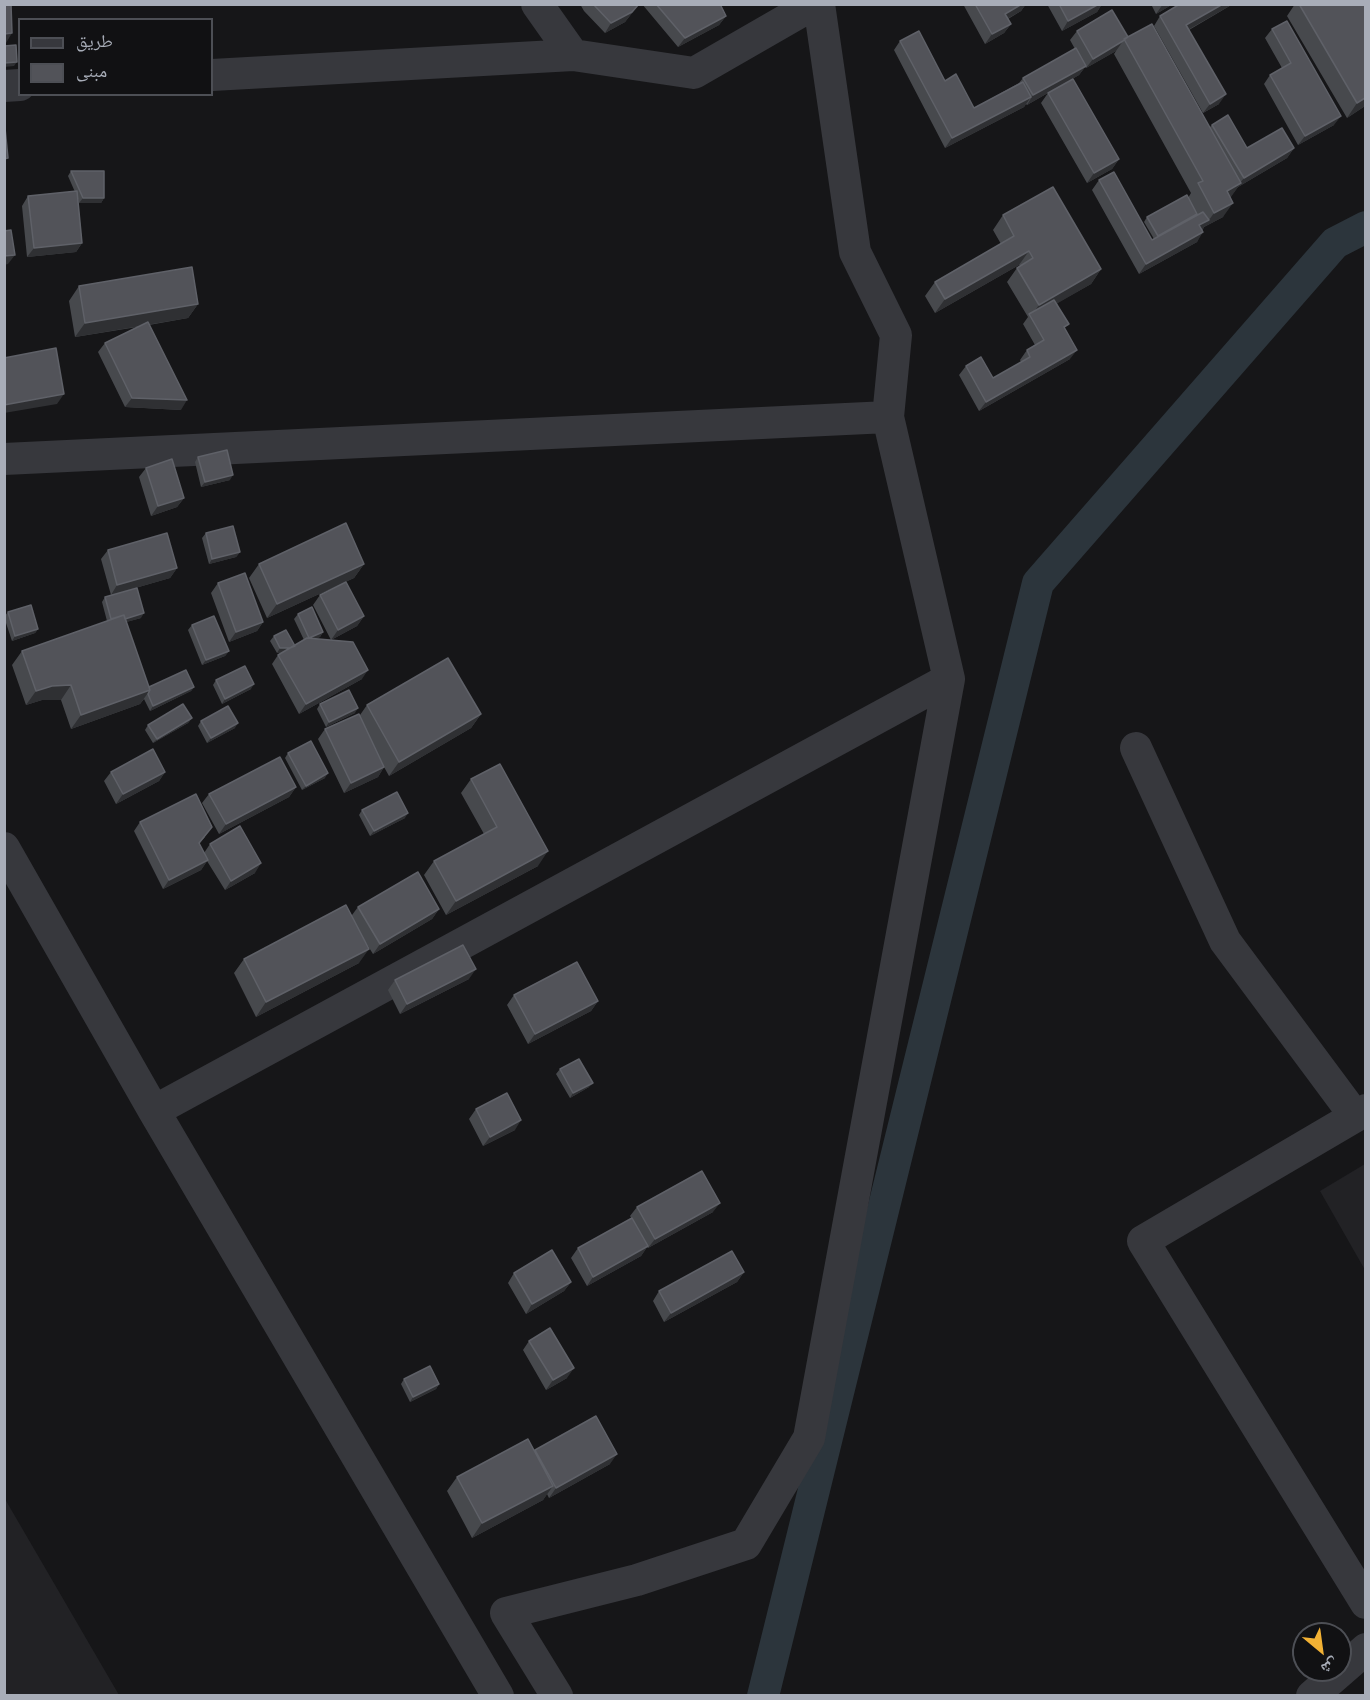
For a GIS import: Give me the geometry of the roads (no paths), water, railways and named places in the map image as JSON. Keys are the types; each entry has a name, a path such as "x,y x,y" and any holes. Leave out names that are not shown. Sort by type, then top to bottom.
{"street":[{"path":"537,4 573,55"},
{"path":"213,75 573,55 694,73 814,4"},
{"path":"557,1695 506,1613 637,1580 746,1544 809,1438 949,679 888,417 896,335 855,252 819,4"},
{"path":"4,459 888,417"},
{"path":"154,1111 949,679"},
{"path":"1136,748 1225,941 1360,1113 1143,1241 1365,1603"},
{"path":"4,848 154,1111 498,1695"},
{"path":"1312,1695 1365,1649"}],"waterway":[{"path":"763,1696 1038,583 1335,243 1366,227"}]}
